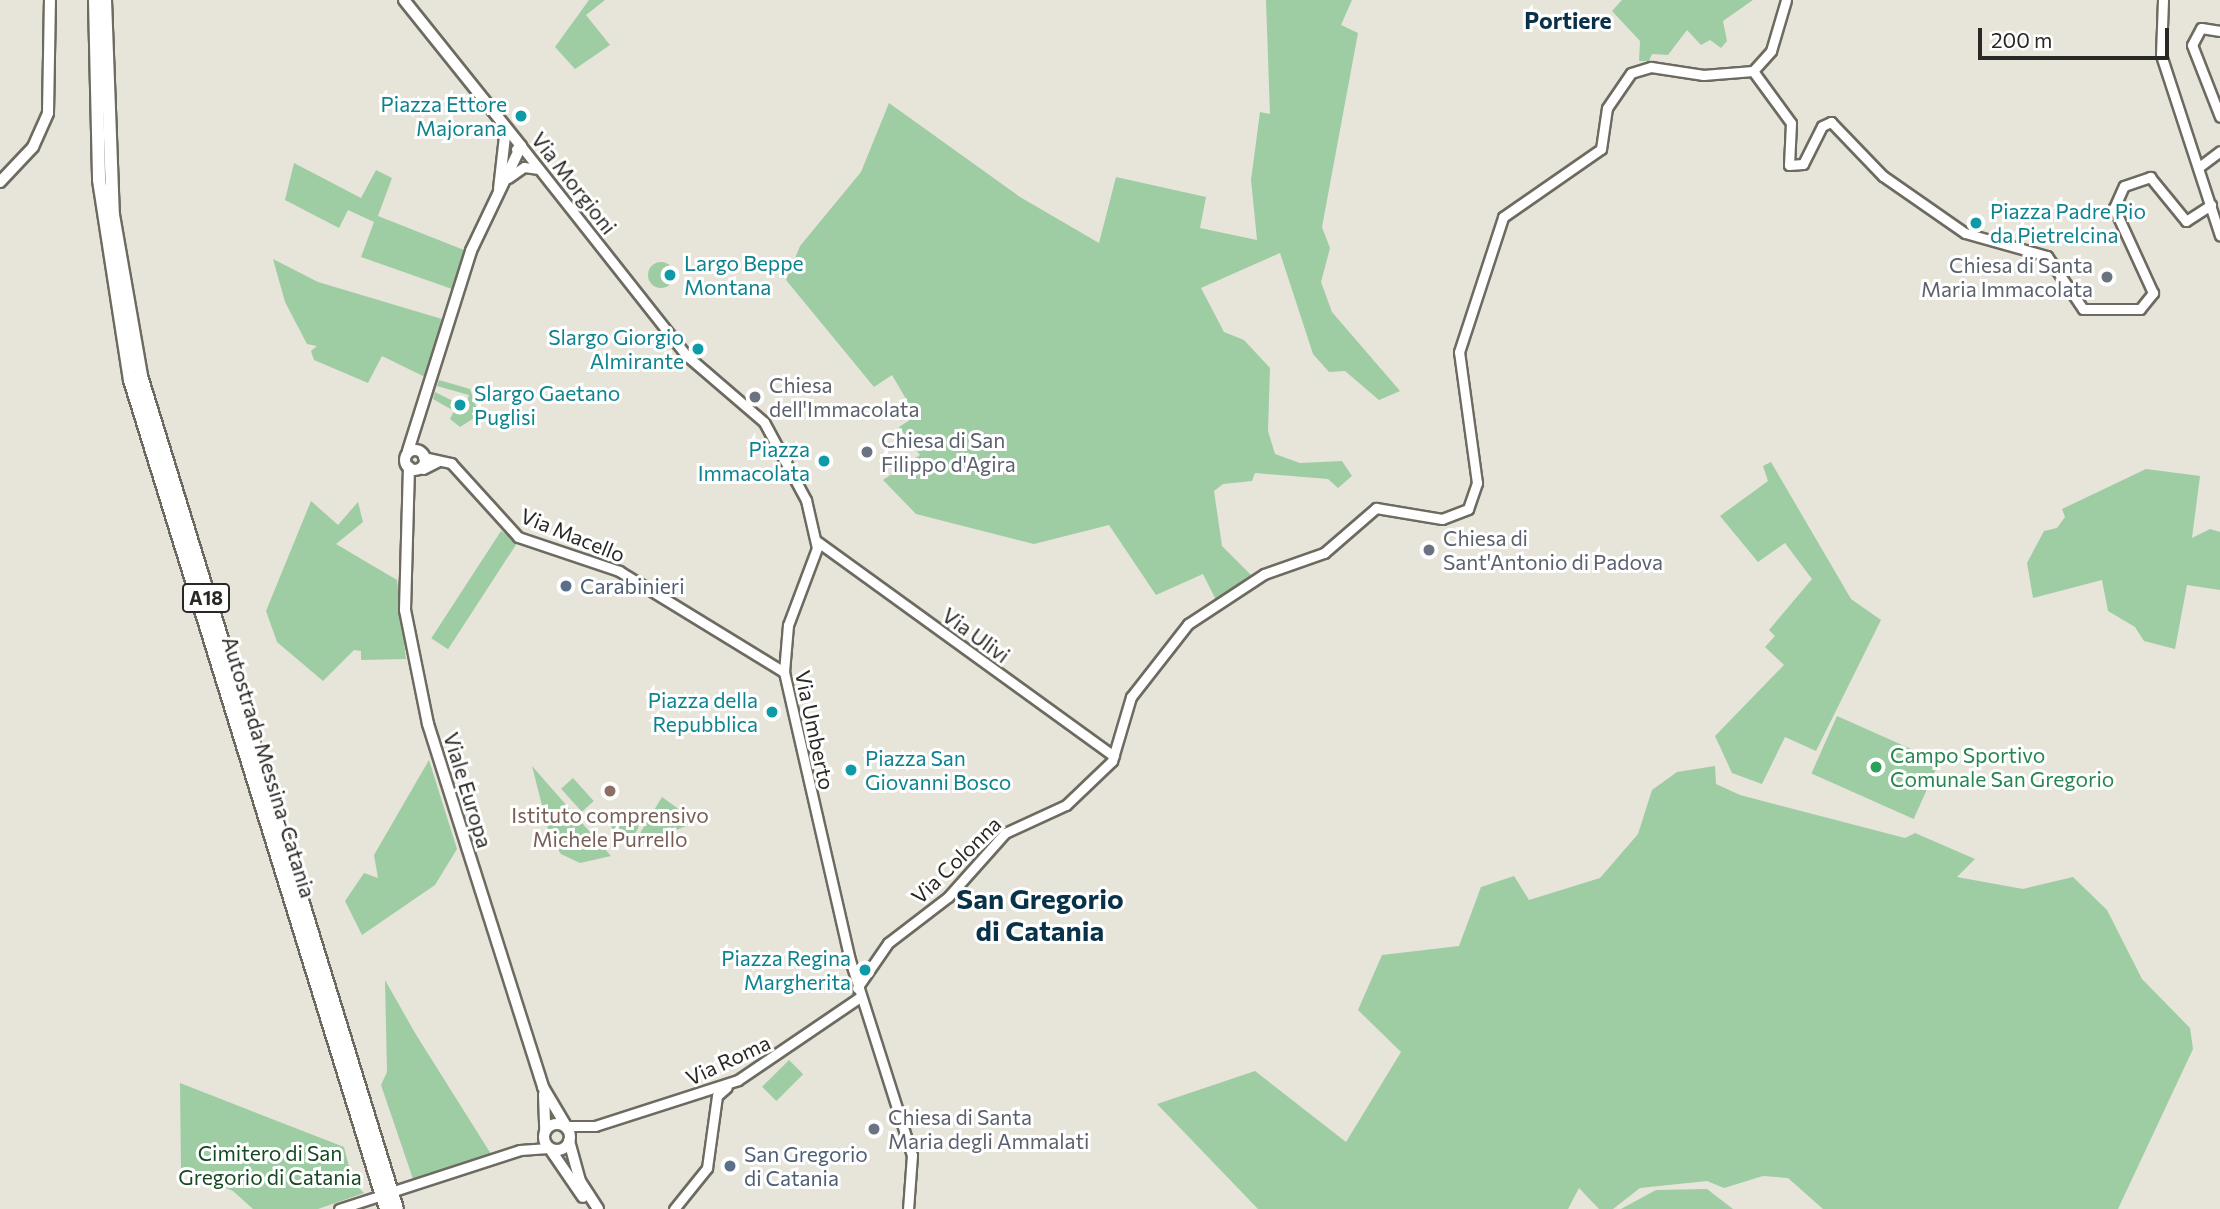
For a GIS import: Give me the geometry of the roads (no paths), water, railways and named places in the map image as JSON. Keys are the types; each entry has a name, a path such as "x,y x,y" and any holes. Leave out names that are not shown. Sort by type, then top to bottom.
{"highway":[{"name":"Autostrada Messina-Catania","path":"94,0 103,216 139,410 389,1209"},
{"name":"Autostrada Messina-Catania","path":"105,0 113,215 141,376 397,1209"}],"main road":[{"path":"0,182 33,147 48,113 50,0"},
{"name":"Via Morgioni","path":"404,0 521,146"},
{"path":"505,177 506,127"},
{"path":"422,455 408,451 418,436 471,251 521,146"},
{"path":"410,496 422,470 418,436"},
{"name":"Viale Europa","path":"408,451 410,496 405,610 428,724 543,1087"},
{"path":"410,467 422,470"},
{"path":"543,1087 566,1125 580,1181 598,1209"},
{"path":"543,1087 545,1131 549,1149 592,1209"},
{"path":"545,1131 566,1125"},
{"path":"549,1149 569,1140"}],"street":[{"path":"1114,757 1131,697 1171,638 1264,575 1324,553 1376,508 1450,518 1475,497 1459,352 1503,217 1598,152 1607,108 1634,71 1754,71 1771,51 1786,0"},
{"path":"2163,0 2158,43 2220,236"},
{"path":"2220,31 2201,28 2192,45 2220,117"},
{"path":"1754,71 1791,123 1789,165 1803,164 1822,126 1831,122 1883,176 1965,233 2047,256 2083,309 2140,309 2152,293 2114,208 2124,186 2150,177 2186,221 2211,205"},
{"name":"Via Morgioni","path":"521,146 685,355 718,387 771,431 804,493 818,542"},
{"path":"2199,167 2220,151"},
{"path":"505,177 524,167 539,169"},
{"name":"Via Macello","path":"422,455 460,471 518,537 619,571 784,672"},
{"path":"422,470 437,462"},
{"name":"Via Umberto","path":"818,542 788,625 784,672 859,993"},
{"name":"Via Ulivi","path":"818,542 1114,757"},
{"name":"Via Colonna","path":"859,993 888,943 948,897 1005,833 1066,805 1114,757"},
{"path":"859,993 913,1161 909,1207"},
{"name":"Via Roma","path":"595,1126 734,1082 788,1052 859,993"},
{"path":"674,1209 707,1168 716,1103 734,1082"},
{"path":"703,1094 716,1103"},
{"path":"566,1125 595,1126"},
{"path":"569,1140 595,1126"},
{"path":"520,1150 545,1131"},
{"path":"397,1190 520,1150 549,1149"},
{"path":"339,1209 375,1197"}],"place":[{"name":"Piazza Ettore Majorana","path":"521,116"},
{"name":"Piazza Padre Pio da Pietrelcina","path":"1976,223"},
{"name":"Largo Beppe Montana","path":"670,275"},
{"name":"Chiesa di Santa Maria Immacolata","path":"2107,277"},
{"name":"Slargo Giorgio Almirante","path":"698,349"},
{"name":"Chiesa dell'Immacolata","path":"755,397"},
{"name":"Slargo Gaetano Puglisi","path":"460,405"},
{"name":"Chiesa di San Filippo d'Agira","path":"867,452"},
{"name":"Piazza Immacolata","path":"824,461"},
{"name":"Chiesa di Sant'Antonio di Padova","path":"1429,550"},
{"name":"Carabinieri","path":"566,586"},
{"name":"Piazza della Repubblica","path":"772,712"},
{"name":"Campo Sportivo Comunale San Gregorio","path":"1876,767"},
{"name":"Piazza San Giovanni Bosco","path":"851,770"},
{"name":"Istituto comprensivo Michele Purrello","path":"610,791"},
{"name":"Piazza Regina Margherita","path":"865,970"},
{"name":"Chiesa di Santa Maria degli Ammalati","path":"874,1129"},
{"name":"San Gregorio di Catania","path":"730,1166"}],"district":[{"name":"Portiere","path":"1568,20"},
{"name":"San Gregorio di Catania","path":"1040,914"}],"park label":[{"name":"Cimitero di San Gregorio di Catania","path":"270,1165"}]}
